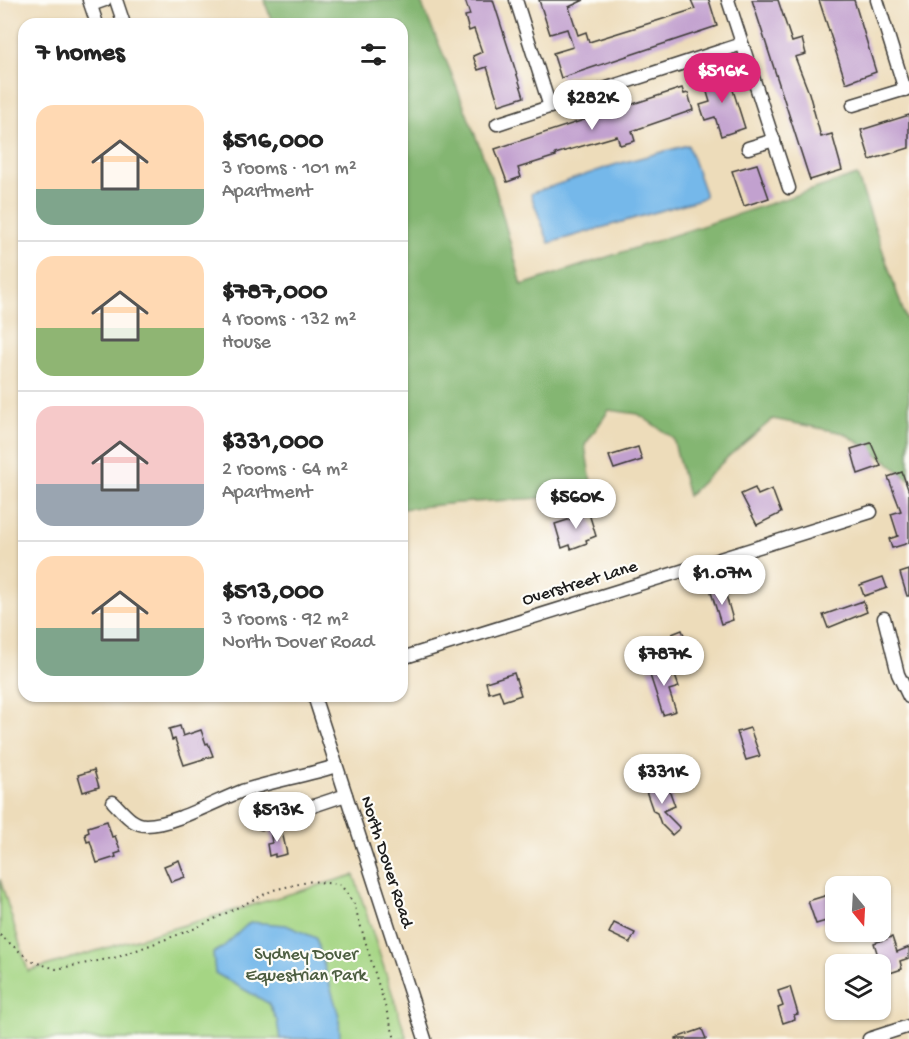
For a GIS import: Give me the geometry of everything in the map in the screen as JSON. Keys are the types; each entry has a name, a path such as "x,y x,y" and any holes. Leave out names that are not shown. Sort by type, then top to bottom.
{"street":[{"path":"95,18 90,2 105,0"},
{"path":"116,0 122,18"},
{"path":"516,0 550,107"},
{"path":"728,0 789,188"},
{"path":"853,105 907,89 877,0"},
{"path":"497,124 742,44"},
{"path":"748,148 774,140"},
{"name":"Overstreet Lane","path":"408,656 871,512"},
{"path":"884,618 898,674 909,697"},
{"name":"North Dover Road","path":"316,702 425,1039"},
{"path":"113,802 137,824 156,824 244,791 336,766"},
{"path":"262,823 345,795"},
{"path":"869,1039 909,1026"}],"path":[{"path":"0,935 31,961 56,969 118,957 196,928 273,890 312,881 341,885 354,904 395,1039"}],"green space":[{"path":"264,0 420,0 494,184 522,285 857,175 909,328 909,480 887,461 844,433 773,419 730,455 688,496 673,438 638,414 609,410 585,445 593,495 457,503 408,508 408,18 271,18"},
{"name":"Sydney Dover Equestrian Park","path":"354,875 407,1039 0,1039 0,879 28,971"}],"water":[{"path":"688,145 705,193 701,199 549,243 532,193 614,165"},
{"path":"250,922 286,925 316,938 339,1016 340,1039 280,1039 277,1021 268,1003 215,973 213,953 222,948"}],"building":[{"path":"465,0 493,0 524,97 499,105 487,67 478,70 473,56 482,52 474,29 469,31 465,16 470,15"},
{"path":"539,0 584,0 569,7 578,35 586,32 589,42 695,9 691,0 709,0 717,26 561,78 553,53 573,47 567,29 550,34"},
{"path":"752,0 778,0 792,42 802,39 806,54 795,57 809,93 821,137 832,134 842,170 810,180"},
{"path":"819,0 854,0 876,72 846,83"},
{"path":"727,71 745,128 721,136 715,117 705,120 700,105 710,102 703,79"},
{"path":"682,88 684,94 688,93 693,110 632,131 635,141 620,145 617,136 555,154 556,156 518,168 521,177 507,182 495,149"},
{"path":"909,115 909,148 870,160 861,130"},
{"path":"757,164 769,198 744,206 732,171"},
{"path":"871,443 881,466 858,474 851,449"},
{"path":"638,447 642,460 614,469 609,456"},
{"path":"902,472 909,492 909,543 892,548 889,539 898,536 891,514 901,511 888,477"},
{"path":"755,488 758,495 772,489 781,513 757,525 741,494"},
{"path":"587,507 596,536 586,540 587,543 571,549 570,545 562,548 555,524 577,517 575,511"},
{"path":"909,570 909,596 907,596 900,573"},
{"path":"883,577 887,588 864,596 860,585"},
{"path":"724,588 733,620 721,624 711,592"},
{"path":"863,601 867,612 828,628 823,615"},
{"path":"682,630 693,658 683,662 672,634"},
{"path":"671,664 679,687 669,690 676,711 663,715 648,669"},
{"path":"514,673 521,695 503,701 499,690 489,693 486,682"},
{"path":"180,726 183,736 201,730 213,756 184,765 169,729"},
{"path":"750,728 760,756 746,760 737,732"},
{"path":"94,770 99,787 83,792 78,775"},
{"path":"666,781 675,806 663,811 680,828 672,835 661,824 657,813 653,811 645,788"},
{"path":"107,821 112,837 115,836 121,852 115,854 116,857 97,863 90,841 87,842 85,834 89,832 88,827"},
{"path":"281,827 287,854 269,856 267,844 272,843 270,830"},
{"path":"179,860 185,877 171,882 164,866"},
{"path":"825,896 825,921 816,924 808,901"},
{"path":"614,923 635,933 630,943 609,933"},
{"path":"891,937 897,952 909,947 909,958 900,961 902,969 891,973 891,954 877,954 874,943 891,942"},
{"path":"790,987 798,1014 794,1015 795,1019 783,1023 778,1008 783,1006 778,991"},
{"path":"702,1029 706,1039 676,1039 676,1038"}]}
